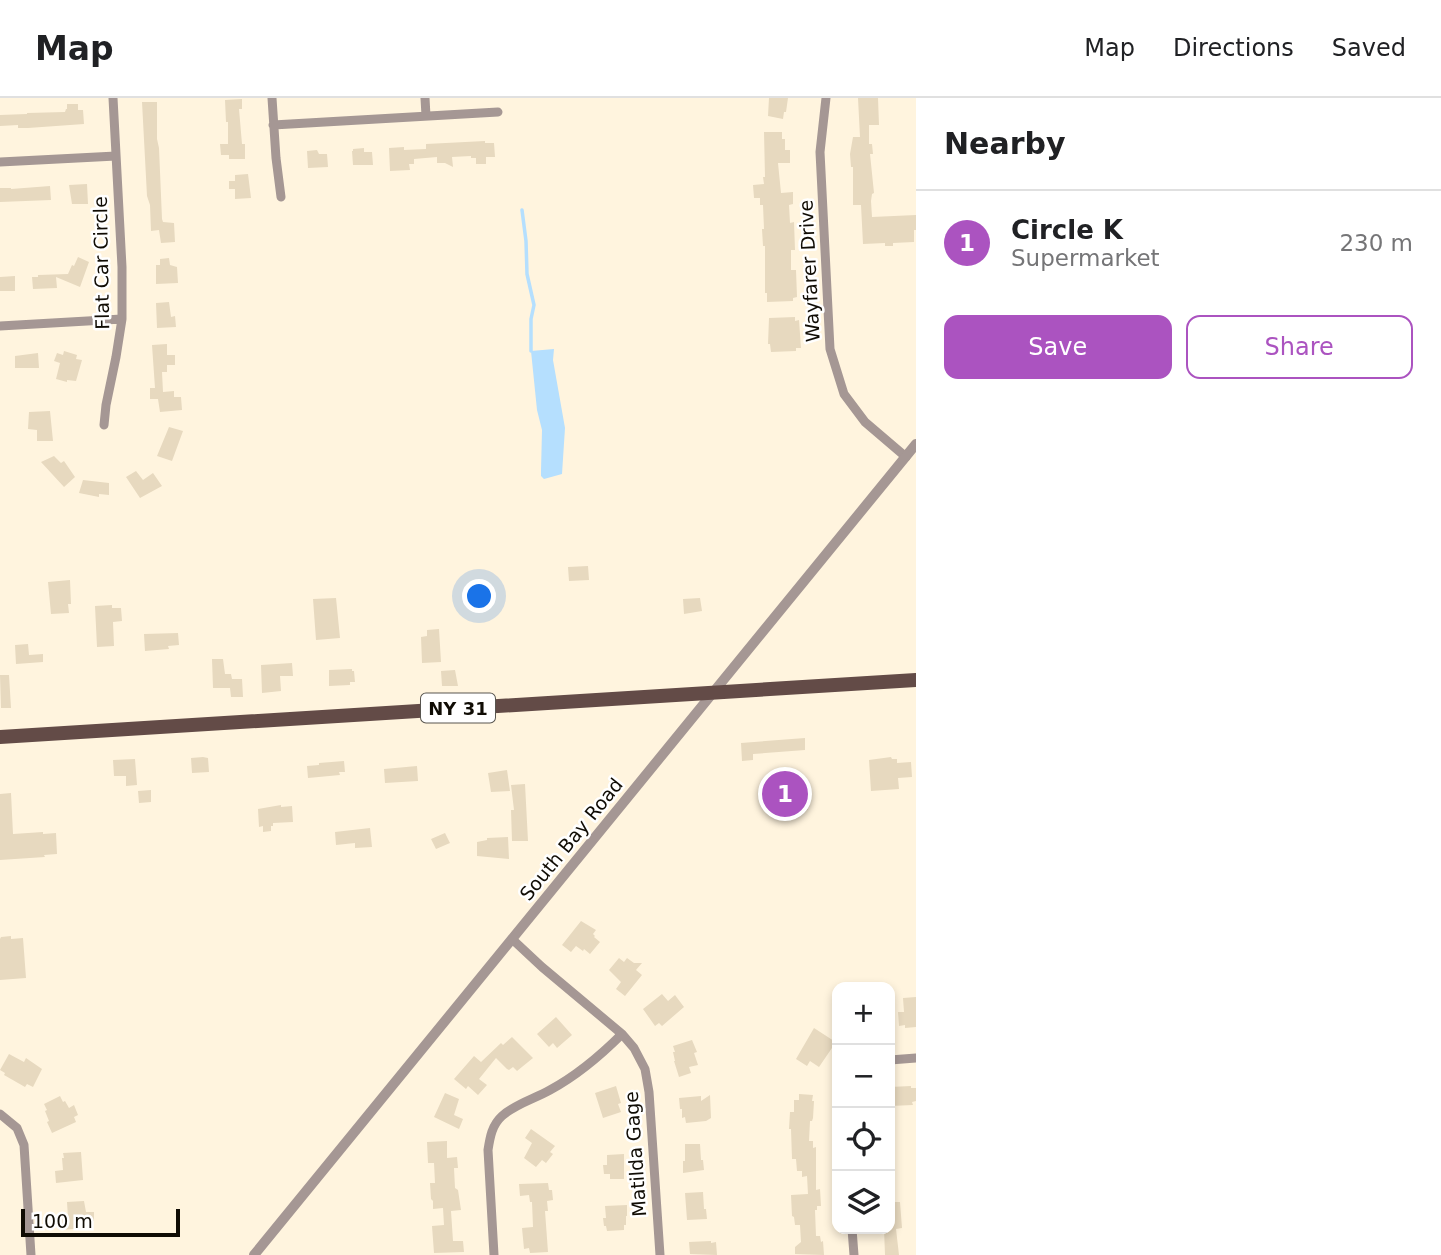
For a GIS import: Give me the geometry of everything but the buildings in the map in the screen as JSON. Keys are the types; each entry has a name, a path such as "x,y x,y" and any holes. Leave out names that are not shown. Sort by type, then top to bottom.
{"main road":[{"name":"NY 31","path":"0,737 916,680"}],"street":[{"name":"Flat Car Circle","path":"104,425 122,318 113,98"},
{"path":"272,98 281,197"},
{"path":"425,98 426,116"},
{"name":"Wayfarer Drive","path":"826,98 820,152 830,349 844,394 865,422 906,457"},
{"path":"273,125 498,112"},
{"path":"0,162 116,156"},
{"path":"0,326 122,318"},
{"name":"South Bay Road","path":"254,1255 916,444"},
{"name":"Matilda Gage","path":"512,939 622,1034 634,1048 645,1069 649,1092 660,1255"},
{"path":"494,1255 488,1150 494,1126 508,1111 552,1089 586,1066 622,1034"},
{"path":"895,1060 916,1058"},
{"path":"0,1114 17,1128 24,1145 31,1255"},
{"path":"852,1234 854,1255"}],"water":[{"path":"554,349 553,360 565,428 562,474 544,479 541,476 542,430 537,410 531,351"}],"waterway":[{"path":"522,210 527,274 534,305 531,351"}],"place":[{"name":"Circle K","path":"785,794"}]}
